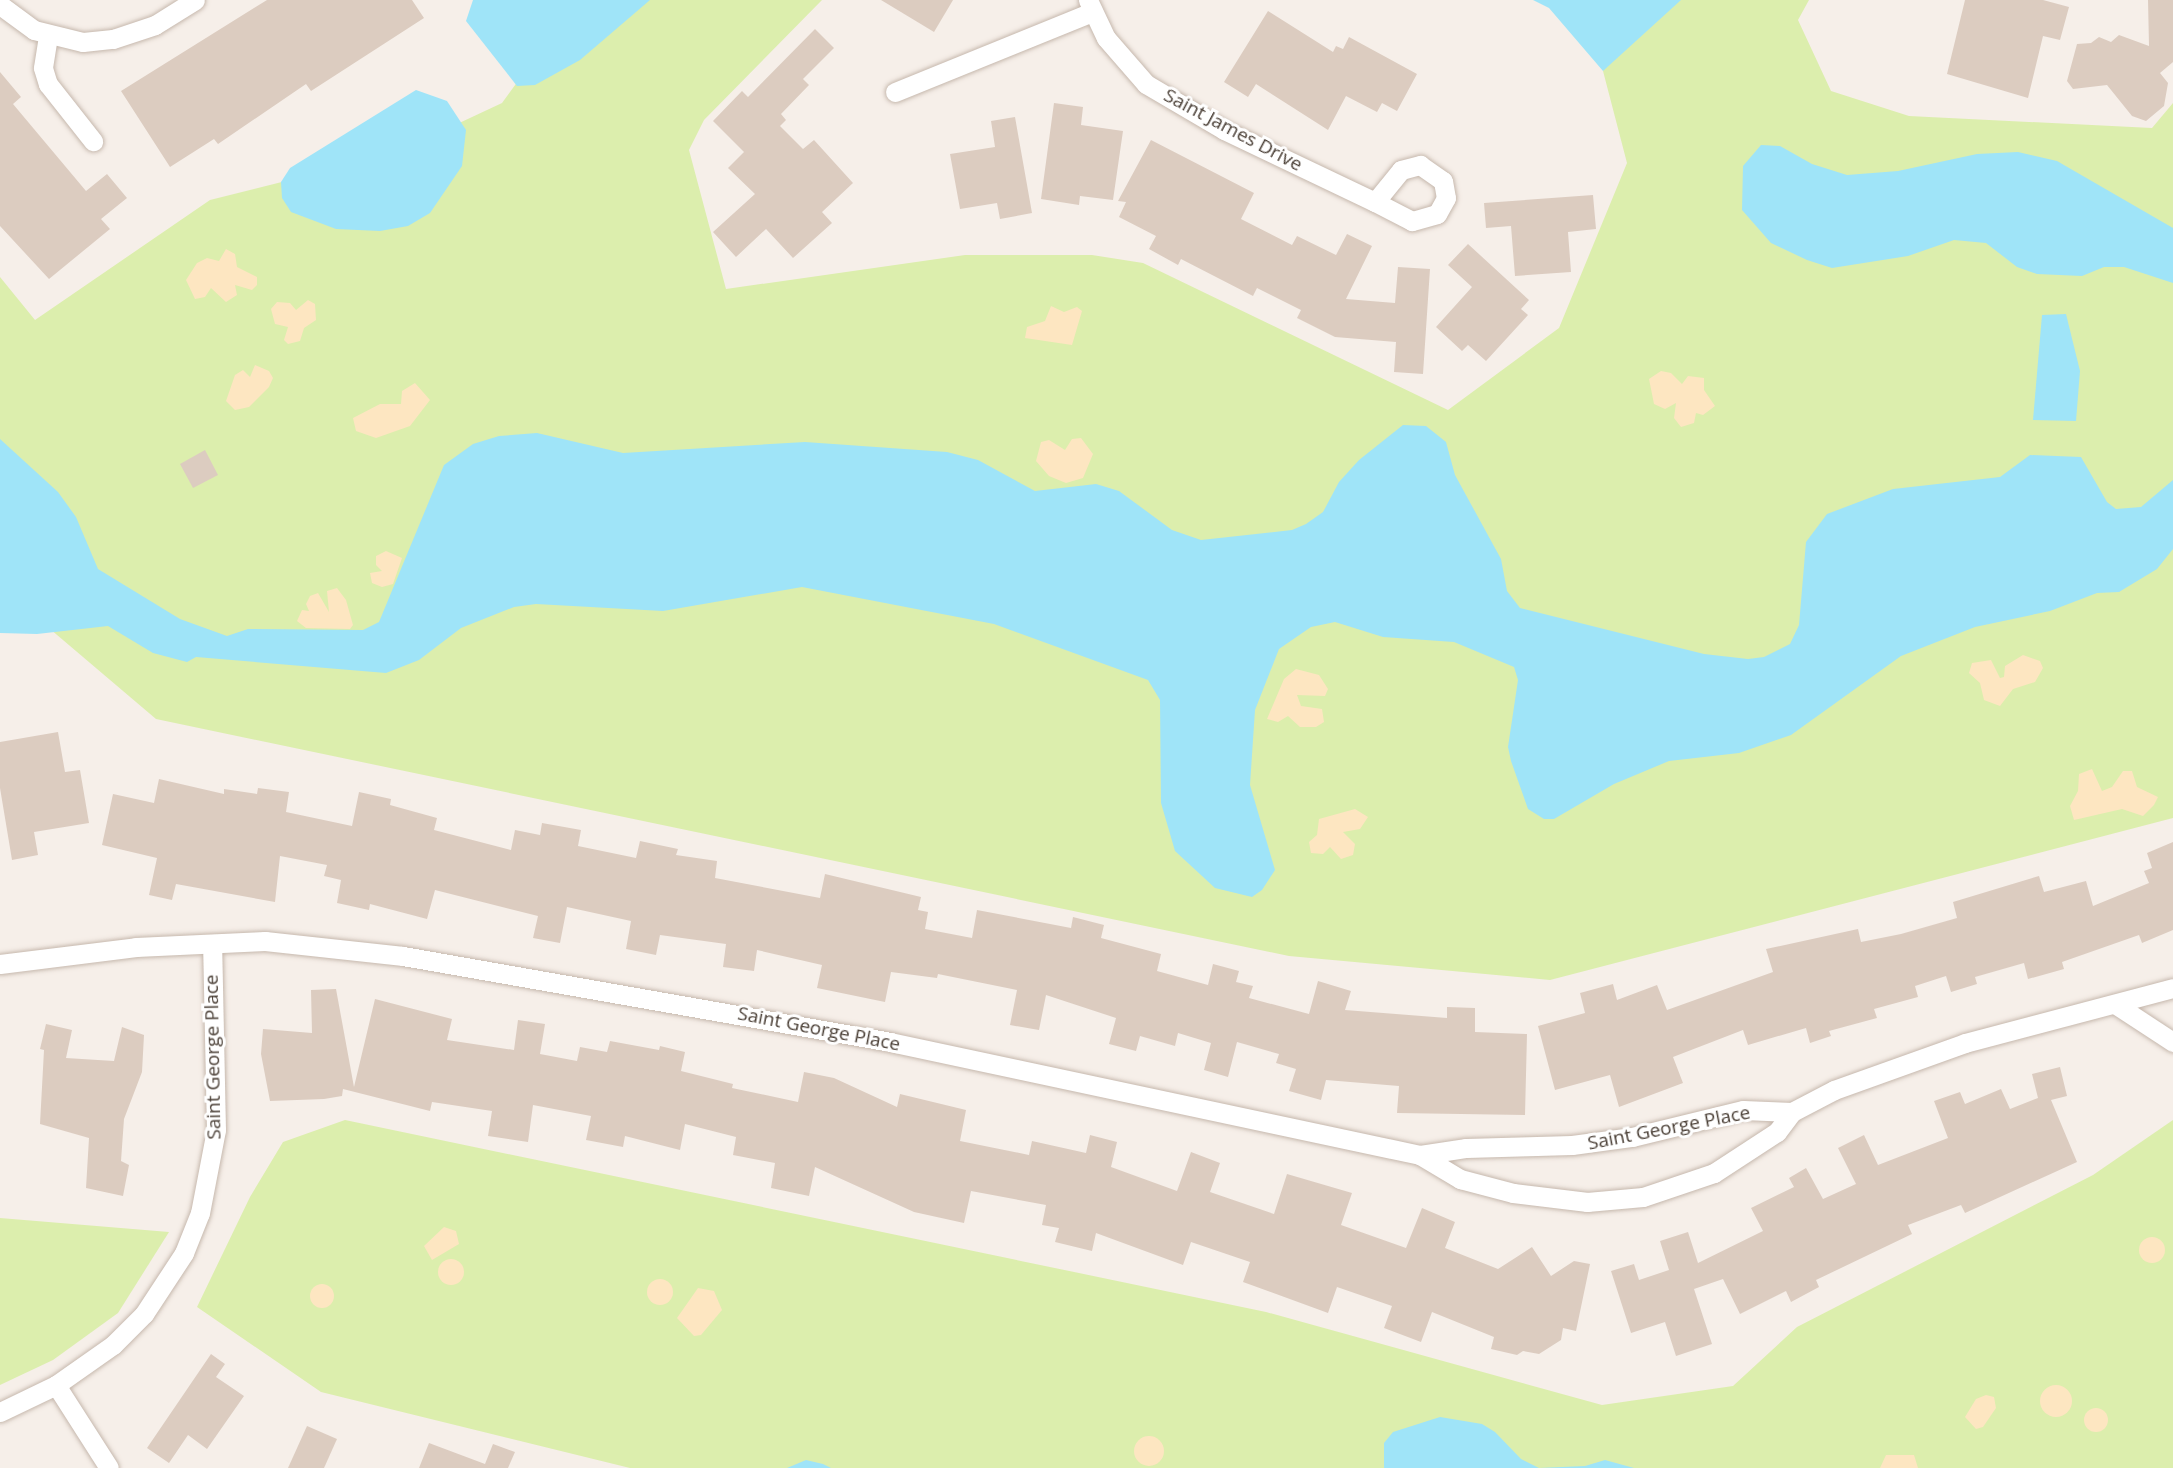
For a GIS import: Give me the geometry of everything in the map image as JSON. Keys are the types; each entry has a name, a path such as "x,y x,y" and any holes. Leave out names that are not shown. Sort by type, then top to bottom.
{"street":[{"path":"0,5 21,23 48,36 83,42 113,39 155,25 195,0"},
{"path":"895,92 1090,6"},
{"name":"Saint James Drive","path":"1090,6 1105,38 1146,84 1224,130 1375,202"},
{"path":"48,36 43,68 48,84 93,141"},
{"name":"Saint George Place","path":"0,964 136,947 265,941 403,956 728,1012 1080,1079 1420,1155 1460,1179 1513,1193 1606,1202 1679,1187 1714,1173 1777,1132 1791,1112 1834,1090 1965,1043 2118,1006 2173,988"},
{"name":"Saint George Place","path":"0,1412 56,1385 90,1364 144,1314 184,1253 200,1213 216,1130 212,944"},
{"path":"2118,1006 2173,1042"},
{"name":"Saint George Place","path":"1420,1155 1466,1148 1572,1146 1632,1137 1743,1110 1791,1112"},
{"path":"56,1385 109,1468"}],"green space":[{"path":"577,0 822,0 704,120 689,150 726,289 965,255 1092,255 1143,263 1448,410 1559,328 1627,163 1603,71 1620,0 1809,0 1798,20 1831,91 1909,116 2152,128 2173,103 2173,818 1550,980 1289,956 156,719 30,612 0,616 0,277 35,320 210,200 393,154 502,103"},
{"path":"345,1120 1266,1312 1602,1405 1733,1386 1797,1327 2093,1175 2173,1120 2173,1468 630,1468 321,1392 197,1307 250,1197 283,1142"},
{"path":"0,1218 169,1232 118,1313 53,1360 0,1385"}],"sand":[{"path":"226,249 235,254 237,267 257,277 257,285 252,290 235,285 237,295 226,302 211,288 205,297 195,299 186,280 197,263 207,258 219,261"},
{"path":"308,300 315,304 316,320 304,328 300,341 288,344 284,340 288,327 275,324 271,309 277,302 290,303 296,310"},
{"path":"1051,306 1064,312 1077,307 1082,311 1072,345 1025,338 1027,327 1045,321"},
{"path":"255,365 269,371 273,378 269,387 249,407 235,410 226,401 235,375 243,370 250,377"},
{"path":"1661,371 1671,373 1682,384 1688,376 1704,378 1704,390 1715,406 1703,415 1696,413 1694,423 1681,427 1674,418 1676,403 1665,409 1654,404 1649,379"},
{"path":"415,383 430,400 410,426 376,438 356,431 353,418 380,404 401,404 402,391"},
{"path":"1081,438 1093,454 1083,478 1066,483 1049,476 1036,461 1041,442 1049,440 1065,450 1072,439"},
{"path":"386,551 402,558 393,584 382,587 372,583 370,573 382,571 376,565 376,556"},
{"path":"337,588 346,600 353,625 350,629 306,628 297,621 302,610 309,611 306,604 310,596 318,593 329,612 327,591"},
{"path":"2023,655 2040,661 2043,668 2035,682 2013,689 2000,706 1984,700 1980,683 1969,673 1972,663 1991,660 2000,678 2004,677 2005,666"},
{"path":"1296,669 1319,675 1328,689 1325,696 1297,695 1301,706 1322,709 1324,722 1316,727 1300,727 1288,716 1278,722 1267,719 1284,679"},
{"path":"2092,769 2102,791 2112,787 2123,771 2132,771 2137,787 2158,797 2154,805 2143,816 2122,809 2074,820 2070,806 2078,791 2079,774"},
{"path":"1355,809 1368,817 1360,829 1343,832 1355,844 1353,855 1341,859 1330,847 1323,854 1311,853 1309,842 1317,835 1319,819"},
{"path":"444,1227 456,1231 459,1244 432,1260 424,1246"},
{"path":"2152,1237 2162,1240 2165,1250 2162,1260 2152,1263 2142,1260 2139,1250 2142,1240"},
{"path":"451,1259 460,1263 464,1272 460,1281 451,1285 442,1281 438,1272 442,1263"},
{"path":"660,1279 669,1283 673,1292 669,1301 660,1305 651,1301 647,1292 651,1283"},
{"path":"322,1284 333,1291 334,1296 327,1307 322,1308 311,1301 310,1296 317,1285"},
{"path":"698,1288 714,1291 722,1310 701,1335 694,1336 677,1318"},
{"path":"2056,1385 2068,1389 2072,1401 2068,1413 2056,1417 2044,1413 2040,1401 2044,1389"},
{"path":"1986,1395 1994,1397 1996,1408 1983,1427 1976,1429 1965,1417 1976,1399"},
{"path":"2096,1408 2105,1411 2108,1420 2105,1429 2096,1432 2087,1429 2084,1420 2087,1411"},
{"path":"1149,1436 1160,1440 1164,1451 1160,1462 1149,1466 1138,1462 1134,1451 1138,1440"},
{"path":"1886,1455 1914,1455 1918,1468 1880,1468"}],"water":[{"path":"473,0 650,0 580,60 535,85 517,86 466,21"},
{"path":"1533,0 1681,0 1603,71 1549,8"},
{"path":"416,90 447,101 466,130 462,166 430,213 408,226 380,231 336,229 291,212 282,198 281,182 290,168"},
{"path":"1761,145 1780,146 1812,164 1847,175 1898,171 1977,154 2018,152 2057,161 2173,228 2173,283 2124,267 2104,267 2082,276 2037,274 2017,267 1986,243 1954,240 1908,256 1832,268 1807,260 1771,243 1742,210 1743,166"},
{"path":"2066,314 2080,371 2076,421 2033,420 2042,315"},
{"path":"1403,425 1426,426 1446,442 1455,475 1501,559 1507,591 1520,608 1704,654 1748,659 1764,657 1790,644 1799,625 1806,542 1827,514 1893,489 2000,477 2030,455 2081,457 2107,502 2116,509 2141,507 2173,480 2173,549 2157,569 2119,592 2097,593 2050,611 1975,627 1901,656 1791,735 1739,753 1669,761 1614,784 1554,819 1544,819 1528,809 1511,761 1508,747 1518,680 1514,667 1454,642 1383,637 1335,622 1311,627 1279,649 1255,710 1250,785 1275,870 1262,890 1252,897 1215,888 1175,851 1161,803 1160,700 1148,680 994,624 802,587 663,611 536,604 514,607 461,628 419,660 386,673 196,657 187,662 153,653 108,626 37,634 0,633 0,439 58,492 76,517 98,569 180,619 227,636 248,629 363,630 379,622 444,465 473,444 499,436 537,433 623,453 805,442 947,452 978,460 1035,491 1096,484 1119,491 1172,530 1201,540 1292,530 1306,524 1323,512 1339,482 1359,460"},
{"path":"1440,1417 1482,1424 1495,1432 1521,1459 1539,1468 1384,1468 1384,1443 1393,1432"},
{"path":"806,1460 823,1464 831,1468 787,1468"},
{"path":"1605,1460 1634,1468 1539,1468 1585,1466"}],"building":[{"path":"267,0 412,0 424,18 311,91 306,84 218,144 214,139 170,167 121,91"},
{"path":"881,0 953,0 934,32"},
{"path":"1965,0 2043,0 2069,7 2060,40 2043,36 2028,98 1947,74"},
{"path":"2148,0 2173,0 2173,62 2160,73 2168,83 2164,106 2146,121 2132,116 2107,85 2073,89 2067,81 2077,44 2091,43 2099,37 2111,42 2119,35 2149,46"},
{"path":"1268,11 1333,52 1336,46 1343,49 1349,37 1417,74 1397,111 1382,103 1377,112 1346,96 1328,130 1256,84 1248,97 1224,82"},
{"path":"815,29 834,48 803,79 809,85 781,114 786,120 780,126 803,149 814,140 853,183 822,212 832,223 793,258 766,229 736,257 713,232 755,194 728,168 744,152 713,121 742,91 748,97"},
{"path":"0,72 21,97 13,104 86,191 107,174 127,198 101,219 110,229 49,279 0,226"},
{"path":"1054,103 1083,107 1081,125 1123,131 1113,200 1080,196 1079,205 1041,199"},
{"path":"1015,117 1032,213 1000,219 997,203 960,209 950,154 995,147 991,121"},
{"path":"1151,140 1254,193 1241,219 1292,245 1297,236 1336,255 1347,234 1372,246 1346,299 1395,303 1398,267 1430,269 1423,374 1394,372 1396,342 1335,337 1297,318 1301,310 1257,288 1253,296 1181,259 1178,265 1149,249 1156,236 1119,217 1126,202 1118,201"},
{"path":"1593,195 1596,229 1568,232 1571,272 1515,276 1511,226 1486,228 1484,203"},
{"path":"1468,244 1529,300 1521,309 1528,315 1486,361 1468,345 1462,351 1436,327 1472,287 1448,265"},
{"path":"205,450 218,475 193,488 180,464"},
{"path":"58,732 65,772 80,770 89,823 34,832 38,855 12,860 0,788 0,742"},
{"path":"159,779 224,794 224,789 257,794 258,788 289,792 286,812 352,826 359,792 391,799 390,805 437,818 434,830 511,850 515,830 540,835 542,823 581,830 578,846 636,858 640,841 678,849 676,855 717,861 715,878 820,898 825,874 921,897 918,910 928,912 925,929 972,938 977,910 1071,928 1073,917 1104,925 1101,938 1161,954 1157,971 1208,985 1213,964 1239,971 1236,982 1253,986 1249,998 1309,1014 1318,981 1351,991 1345,1010 1447,1018 1447,1007 1475,1008 1475,1032 1527,1034 1525,1115 1397,1113 1399,1086 1326,1080 1321,1100 1289,1091 1296,1069 1276,1063 1279,1054 1237,1042 1228,1077 1204,1070 1211,1043 1178,1033 1175,1046 1140,1036 1136,1051 1109,1044 1116,1018 1046,995 1039,1030 1010,1025 1017,990 938,974 937,978 891,972 885,1002 817,988 822,965 757,950 754,971 723,967 726,944 660,935 656,955 626,949 631,921 567,907 560,943 533,938 538,916 435,890 427,919 370,904 369,910 337,903 341,880 324,876 327,865 280,856 275,902 176,884 172,900 149,895 157,858 102,845 113,794 154,803"},
{"path":"2173,842 2173,930 2142,943 2139,935 2062,962 2064,969 2028,979 2024,963 1975,977 1977,984 1951,992 1946,976 1915,986 1918,997 1874,1009 1877,1018 1829,1031 1831,1036 1810,1043 1806,1028 1748,1045 1743,1030 1673,1057 1683,1083 1619,1107 1610,1075 1555,1090 1538,1026 1585,1013 1580,993 1613,984 1617,1000 1657,985 1667,1010 1773,972 1766,949 1858,929 1861,942 1901,934 1957,918 1953,902 2039,876 2044,892 2086,881 2093,906 2149,883 2144,871 2152,868 2147,853"},
{"path":"336,989 354,1087 375,999 452,1019 447,1040 514,1050 518,1020 545,1024 540,1054 577,1061 580,1047 607,1052 610,1041 659,1050 660,1046 685,1052 681,1071 733,1084 732,1088 798,1102 804,1072 834,1078 897,1107 900,1094 966,1110 960,1141 1029,1155 1032,1141 1086,1153 1090,1135 1117,1142 1111,1167 1177,1191 1191,1152 1220,1163 1210,1192 1274,1214 1287,1174 1352,1193 1341,1225 1406,1248 1422,1208 1455,1222 1445,1248 1498,1269 1532,1247 1551,1276 1574,1261 1590,1264 1576,1331 1563,1328 1561,1340 1539,1354 1523,1351 1517,1355 1491,1349 1494,1337 1432,1312 1421,1342 1384,1328 1392,1306 1337,1287 1328,1313 1243,1282 1250,1262 1191,1242 1183,1265 1096,1233 1092,1251 1055,1242 1059,1228 1042,1225 1046,1205 971,1191 964,1223 914,1212 815,1167 809,1196 771,1188 775,1163 733,1155 736,1137 685,1124 680,1150 625,1136 623,1147 586,1140 591,1116 533,1105 528,1142 488,1136 492,1111 432,1102 430,1111 343,1089 342,1096 324,1099 270,1101 261,1054 263,1029 312,1033 311,990"},
{"path":"46,1024 72,1030 66,1058 114,1061 122,1027 144,1035 142,1072 124,1119 121,1161 129,1165 123,1196 86,1188 89,1138 40,1124 44,1050 40,1049"},
{"path":"2060,1067 2067,1096 2051,1100 2077,1162 1965,1213 1961,1205 1908,1225 1912,1234 1816,1280 1819,1287 1791,1302 1786,1291 1740,1314 1723,1279 1694,1289 1712,1344 1676,1356 1665,1322 1631,1333 1611,1271 1634,1264 1639,1280 1669,1270 1660,1241 1688,1232 1698,1263 1763,1231 1751,1208 1794,1187 1789,1178 1806,1168 1823,1199 1856,1184 1838,1148 1864,1135 1878,1165 1948,1138 1934,1101 1960,1092 1965,1104 2001,1089 2010,1109 2038,1098 2032,1074"},
{"path":"211,1354 225,1364 216,1377 244,1396 207,1449 188,1435 169,1463 147,1448"},
{"path":"307,1426 337,1439 324,1468 288,1468"},
{"path":"429,1443 485,1464 493,1444 515,1452 508,1468 419,1468"}]}
